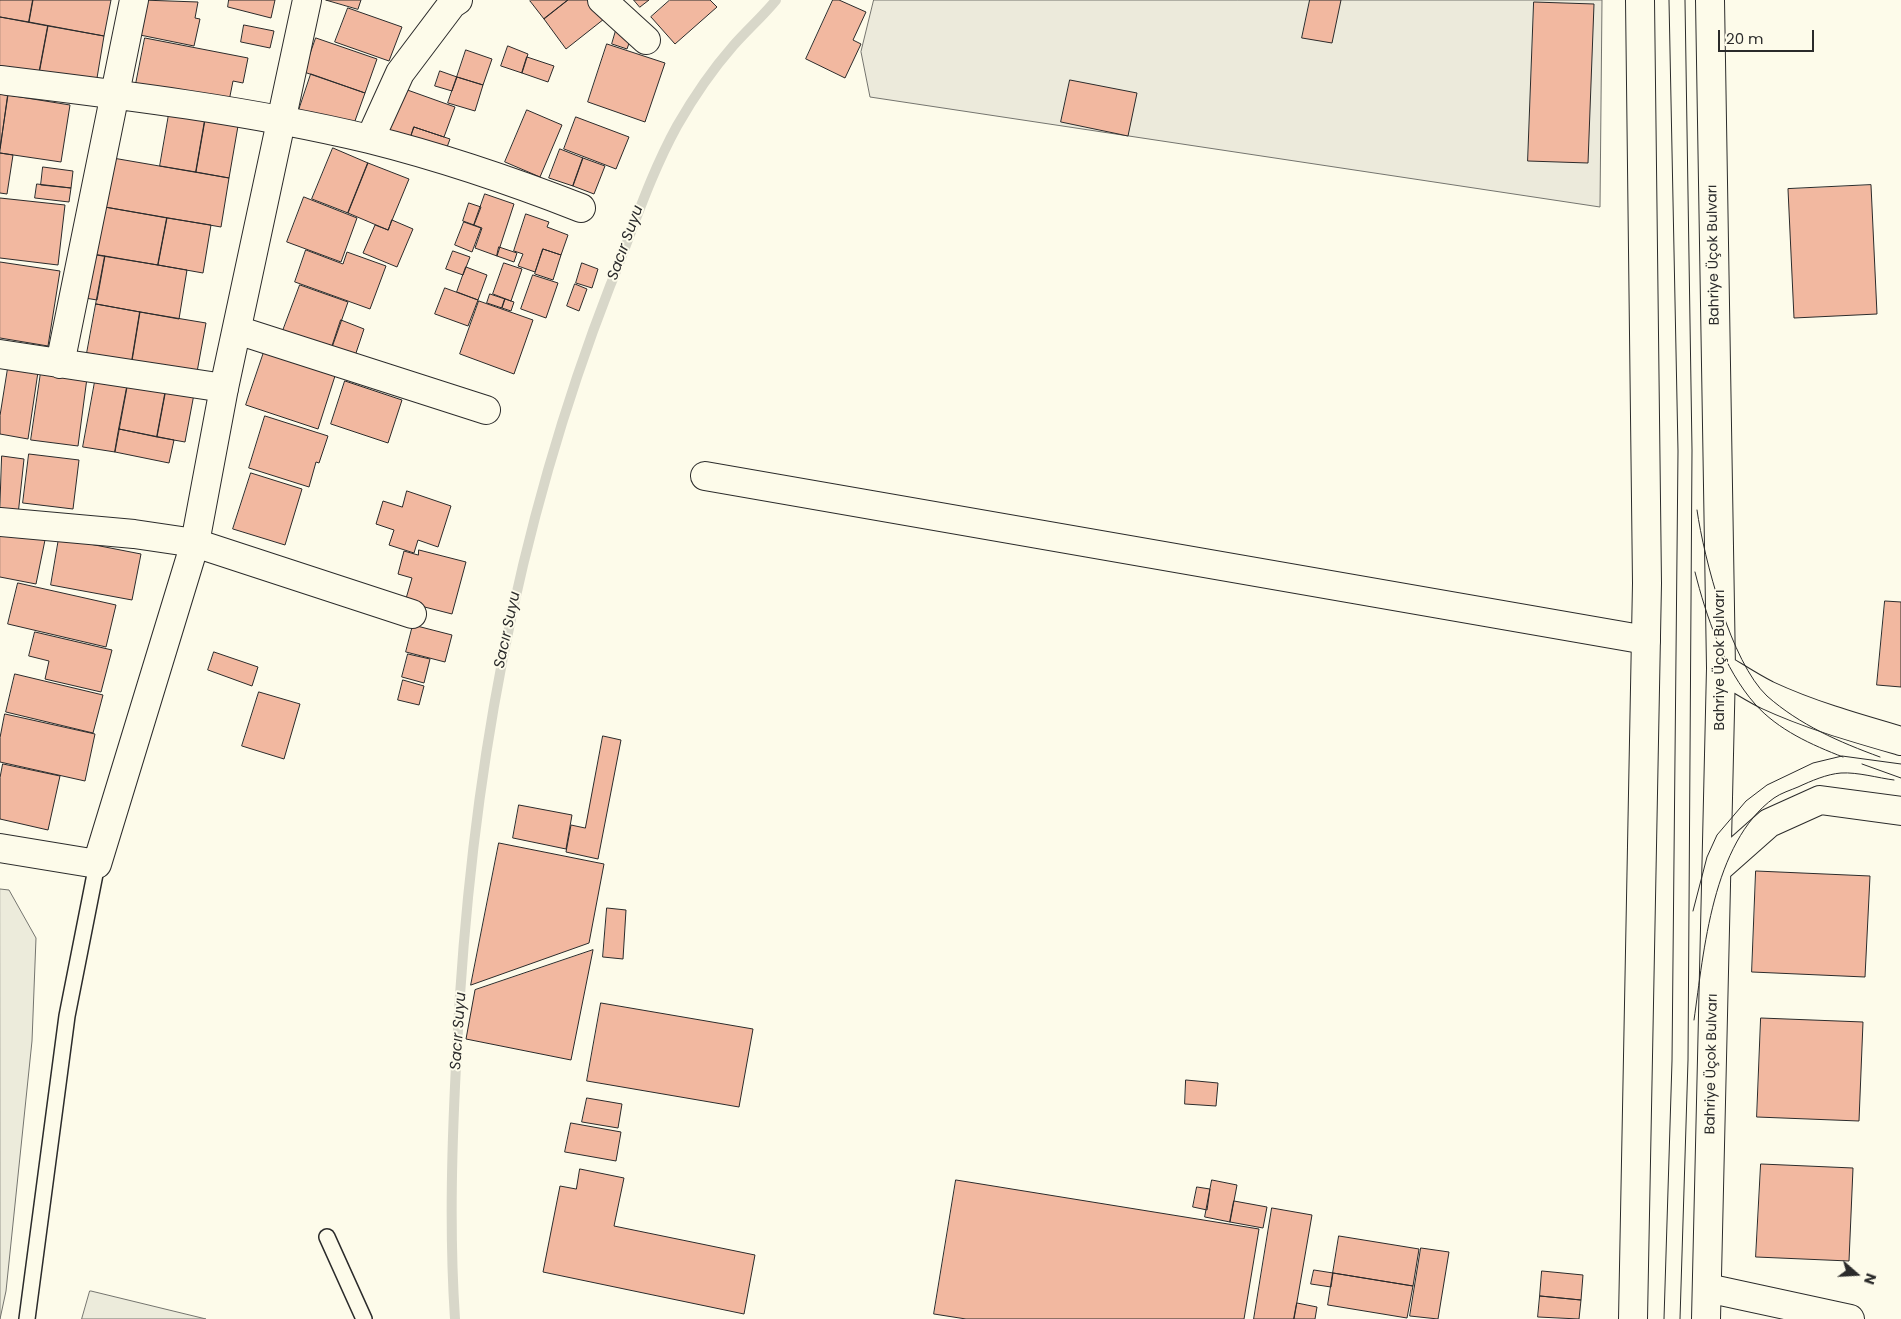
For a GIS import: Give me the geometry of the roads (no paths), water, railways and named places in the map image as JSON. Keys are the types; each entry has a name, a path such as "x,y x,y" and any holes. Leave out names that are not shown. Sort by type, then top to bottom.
{"street":[{"path":"60,364 134,0"},
{"path":"0,848 97,864 195,543 224,388 307,0"},
{"path":"370,139 400,73 452,4 458,0"},
{"path":"602,0 646,40"},
{"path":"1633,1319 1646,640 1640,0"},
{"name":"Bahriye Üçok Bulvarı","path":"1706,1319 1721,668 1710,0"},
{"path":"0,80 116,94 280,120 370,139 510,180 581,208"},
{"path":"237,330 486,410"},
{"path":"0,354 224,388"},
{"path":"705,476 1646,640"},
{"path":"0,522 134,534 195,543 412,614"},
{"path":"1721,668 1766,694 1792,705 1833,721 1901,741"},
{"path":"1717,869 1769,823 1820,800 1901,811"},
{"path":"1707,1288 1850,1319"}],"lane":[{"path":"27,1319 66,1016 97,864"},
{"path":"327,1237 364,1319"}],"waterway":[{"name":"Sacır Suyu","path":"455,1319 452,1251 453,1149 463,949 473,852 486,756 502,660 523,566 547,472 576,379 641,205 658,165 677,126 710,74 776,0"}],"tram line":[{"path":"1664,1319 1672,1061 1678,451 1669,0"},
{"path":"1680,1319 1688,1060 1692,450 1685,0"},
{"path":"1697,510 1706,555 1721,609 1742,659 1754,680 1767,696 1806,724 1835,739 1880,757"},
{"path":"1695,572 1711,624 1725,658 1734,675 1755,704 1774,722 1796,736 1843,757"},
{"path":"1693,911 1707,857 1717,835 1746,801 1767,785 1813,763 1842,756 1901,764"},
{"path":"1862,764 1901,778"},
{"path":"1694,1020 1707,931 1714,900 1724,870 1737,842 1753,818 1777,796 1830,775 1854,773 1894,780"}]}
